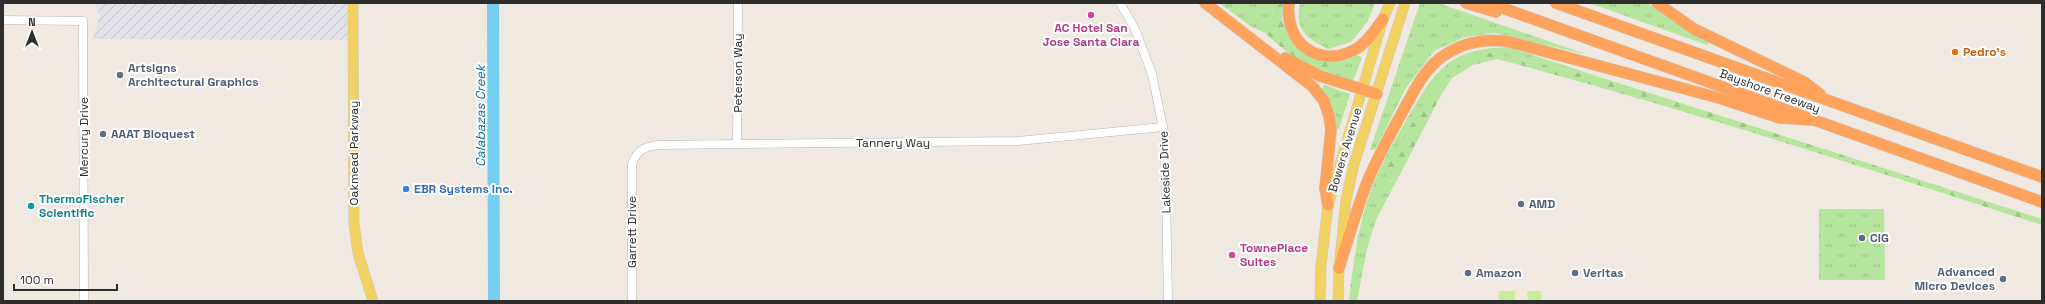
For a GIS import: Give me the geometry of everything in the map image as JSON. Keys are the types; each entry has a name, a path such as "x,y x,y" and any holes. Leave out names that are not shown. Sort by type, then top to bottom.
{"highway":[{"path":"1205,3 1312,86 1324,101 1329,116 1331,130 1325,189 1328,205"},
{"path":"1290,3 1289,18 1293,34 1301,44 1320,54 1337,56 1355,49 1373,33 1383,19"},
{"path":"1466,3 1594,41"},
{"name":"Bayshore Freeway","path":"1489,3 2042,202"},
{"name":"Bayshore Freeway","path":"1556,3 2042,177"},
{"path":"1657,3 1694,29 1804,82 1831,101"},
{"path":"1338,268 1366,184 1413,92 1423,76 1440,59 1460,47 1471,43 1497,40 1510,42 1719,98 1780,118 1814,120"},
{"path":"1263,47 1320,76 1377,94"}],"main road":[{"name":"Oakmead Parkway","path":"353,3 354,224 358,253 373,301"},
{"name":"Bowers Avenue","path":"1320,301 1320,266 1328,205 1364,90 1383,19 1390,3"},
{"name":"Bowers Avenue","path":"1338,301 1338,268 1346,200 1354,164 1405,3"}],"street":[{"name":"Peterson Way","path":"737,144 738,3"},
{"name":"Lakeside Drive","path":"1120,3 1135,29 1152,74 1165,137 1168,301"},
{"name":"Mercury Drive","path":"3,20 83,21 84,301"},
{"name":"Tannery Way","path":"632,164 638,152 650,146 1031,141 1163,126"},
{"name":"Garrett Drive","path":"632,164 632,301"}],"shaded area":[{"path":"95,3 347,3 348,40 93,39 100,16"}],"green space":[{"path":"1219,3 1272,3 1273,19 1277,32 1268,29 1265,33 1252,27"},
{"path":"1272,3 1283,3 1282,20 1290,39 1308,56 1329,61 1330,66 1318,69 1289,54 1265,33 1268,29 1277,32 1273,19"},
{"path":"1300,3 1375,3 1368,21 1351,42 1328,49 1313,41 1304,32 1299,20"},
{"path":"1420,3 1438,3 1588,55 1495,33 1465,37 1434,51 1406,88 1375,150 1370,150"},
{"path":"1589,3 1648,3 1663,15 1709,43 1707,45"},
{"path":"1508,47 1606,79 1492,53 1454,68 1389,183 1399,176 1376,220 1367,249 1357,301 1349,301 1357,241 1369,196 1386,157 1423,92 1433,78 1455,59 1474,51"},
{"path":"1492,53 1606,79 2042,219 2042,225 1703,117 1497,59 1473,65 1452,78 1440,97 1399,176 1388,183 1386,166 1427,99 1454,68 1476,55"},
{"path":"1357,55 1362,58 1353,81 1318,69 1330,66 1329,61"},
{"path":"1325,85 1350,94 1339,129 1333,128 1321,89"},
{"path":"1819,209 1884,209 1885,280 1819,280"},
{"path":"1499,291 1515,291 1515,301 1499,301"},
{"path":"1527,291 1541,291 1541,301 1528,301"}],"waterway":[{"name":"Calabazas Creek","path":"493,3 494,301"}],"place":[{"name":"AC Hotel San Jose Santa Clara","path":"1091,15"},
{"name":"Pedro’s","path":"1955,52"},
{"name":"Artsigns Architectural Graphics","path":"120,75"},
{"name":"AAAT Bioquest","path":"103,134"},
{"name":"EBR Systems Inc.","path":"406,189"},
{"name":"AMD","path":"1521,204"},
{"name":"ThermoFischer Scientific","path":"31,206"},
{"name":"CIG","path":"1862,238"},
{"name":"TownePlace Suites","path":"1232,255"},
{"name":"Amazon","path":"1468,273"},
{"name":"Veritas","path":"1575,273"},
{"name":"Advanced Micro Devices","path":"2003,279"}]}
